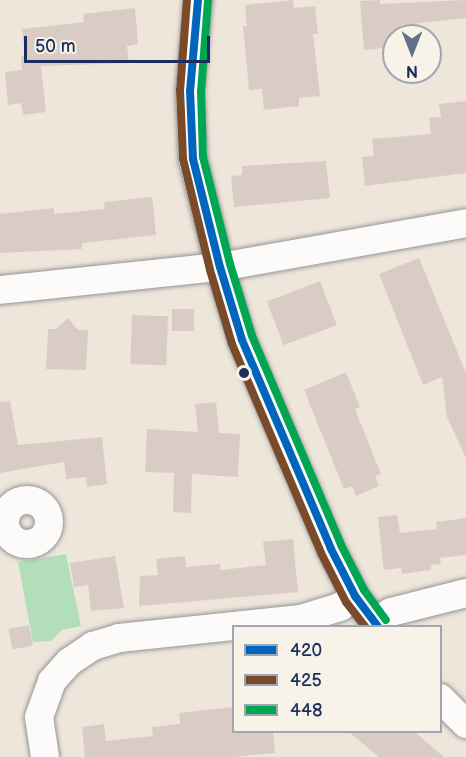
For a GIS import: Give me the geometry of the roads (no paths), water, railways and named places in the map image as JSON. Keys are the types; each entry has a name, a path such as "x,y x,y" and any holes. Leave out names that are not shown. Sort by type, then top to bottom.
{"street":[{"path":"198,0 190,91 193,159 220,267 242,340 272,413 355,596 376,625 391,612 466,593"},
{"path":"0,290 220,267 466,223"},
{"path":"244,625 326,614 355,596"},
{"path":"45,757 39,717 52,681 69,662 93,646 119,638 232,626"},
{"path":"442,699 466,723"}]}
